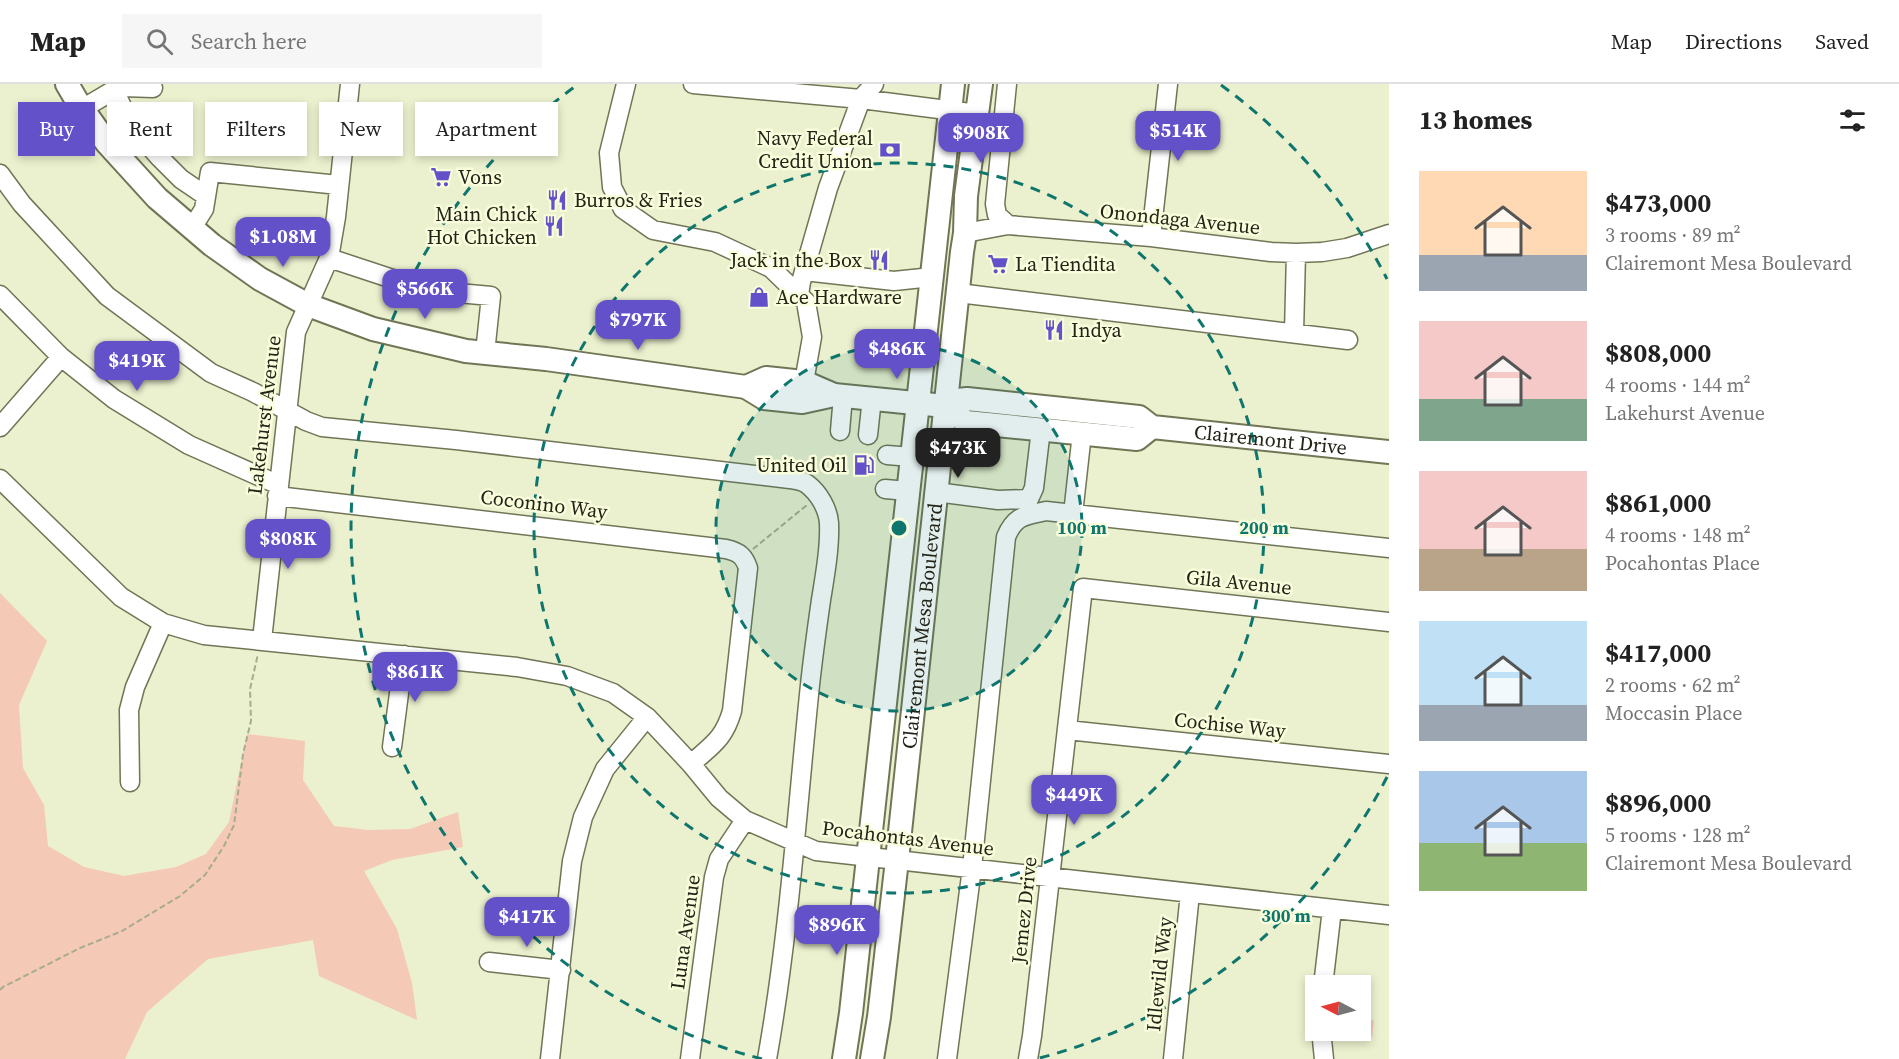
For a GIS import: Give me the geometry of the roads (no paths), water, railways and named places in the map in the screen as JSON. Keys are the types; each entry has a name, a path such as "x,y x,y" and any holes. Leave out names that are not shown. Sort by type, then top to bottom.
{"main road":[{"name":"Clairemont Drive","path":"67,84 78,102"},
{"name":"Clairemont Mesa Boulevard","path":"844,1059 851,1013 953,84"},
{"name":"Clairemont Mesa Boulevard","path":"872,1059 897,860 965,233 966,196 981,84"},
{"name":"Clairemont Drive","path":"95,126 157,198 212,245 260,279 308,305 373,329 466,351 546,359 746,387 764,398 802,402 839,396 918,402 945,406 966,422 1137,439 1152,427"},
{"name":"Clairemont Drive","path":"746,387 766,378 804,382 839,396"},
{"name":"Clairemont Drive","path":"945,406 958,399 967,399 1139,417 1152,427 1389,452"}],"street":[{"name":"Lakehurst Avenue","path":"262,640 296,332 329,258 350,84"},
{"path":"626,84 609,153 612,187 623,209 653,230 716,242 771,268 806,302 812,337 804,382"},
{"path":"693,84 861,99 978,114"},
{"path":"799,295 828,188 861,99 874,84"},
{"path":"1007,84 995,204 997,215 1008,225"},
{"path":"1151,237 1168,84"},
{"path":"94,102 123,87 153,88"},
{"path":"114,90 131,125 181,179 206,196"},
{"path":"192,228 204,209 210,172 339,185"},
{"path":"0,174 22,204 107,296 211,373 306,421 322,427 456,440 790,479 806,483 819,496 829,522 827,548 812,666 796,843 774,1021 767,1059"},
{"name":"Onondaga Avenue","path":"965,233 1008,225 1151,237 1296,253 1347,248 1389,234"},
{"path":"1294,333 1296,253"},
{"path":"329,258 408,284 447,292 491,296 485,353"},
{"path":"804,271 894,281 932,277"},
{"path":"958,293 1348,340"},
{"name":"Coconino Way","path":"0,295 61,357 114,399 189,445 278,490 736,551 744,557 748,568 732,711 727,727 721,736 691,764"},
{"path":"0,427 61,357"},
{"path":"839,396 840,431"},
{"path":"868,435 872,398"},
{"path":"936,492 998,500 1029,499 1034,488 1041,429"},
{"path":"1073,514 1082,433"},
{"path":"887,455 912,457"},
{"name":"Pocahontas Avenue","path":"0,479 121,597 163,623 204,635 517,667 567,676 613,693 647,717 720,798 745,820 816,851 1389,915"},
{"path":"885,489 908,491"},
{"path":"947,1059 972,868 1006,537 1011,525 1020,517 1046,511 1389,548"},
{"name":"Gila Avenue","path":"1083,588 1389,622"},
{"name":"Jemez Drive","path":"1028,1059 1051,878 1083,588"},
{"path":"130,782 129,710 135,687 163,623"},
{"path":"392,747 404,655"},
{"path":"550,1059 572,861 583,817 605,769 647,717"},
{"name":"Cochise Way","path":"1067,730 1389,764"},
{"name":"Luna Avenue","path":"690,1059 714,877 719,859 745,820"},
{"name":"Idlewild Way","path":"1173,1059 1190,892"},
{"path":"1324,975 1332,909"},
{"path":"489,962 561,970"},
{"path":"1322,1041 1324,1059"}],"place":[{"name":"Navy Federal Credit Union","path":"890,150"},
{"name":"Vons","path":"441,177"},
{"name":"Burros & Fries","path":"557,200"},
{"name":"Main Chick Hot Chicken","path":"554,226"},
{"name":"Jack in the Box","path":"879,260"},
{"name":"La Tiendita","path":"998,264"},
{"name":"Ace Hardware","path":"759,297"},
{"name":"Indya","path":"1054,330"},
{"name":"United Oil","path":"864,465"}]}
